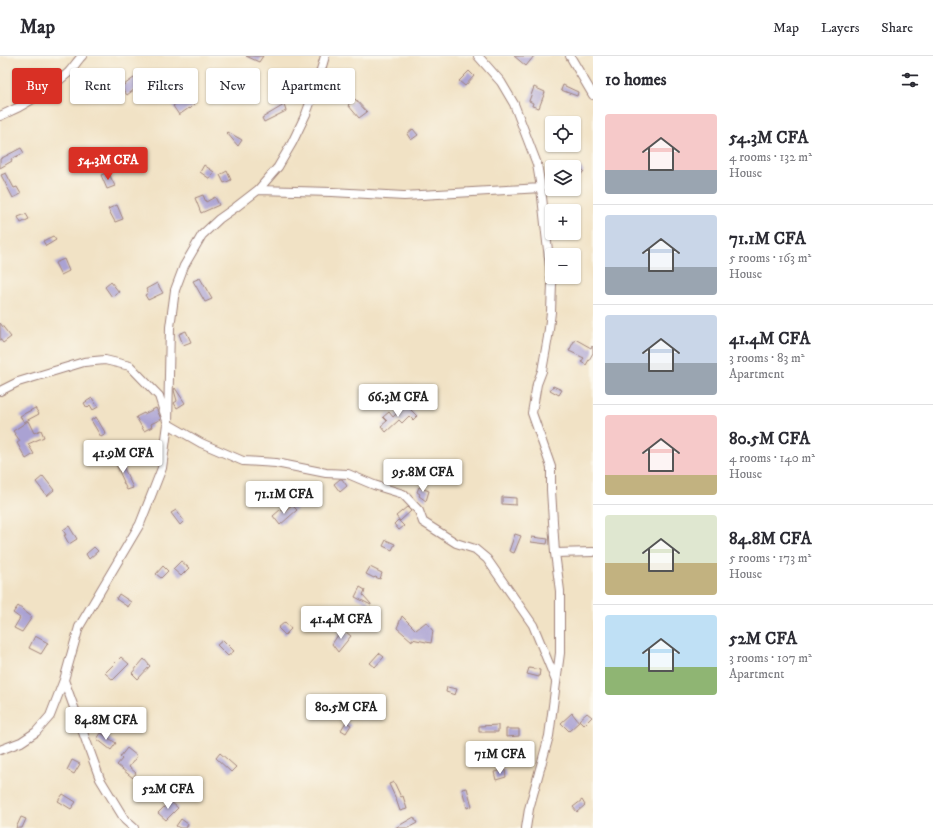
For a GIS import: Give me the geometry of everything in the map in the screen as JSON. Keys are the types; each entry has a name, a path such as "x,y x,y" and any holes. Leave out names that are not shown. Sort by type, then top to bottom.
{"street":[{"path":"0,116 45,92 68,72 82,56"},
{"path":"0,750 21,742 36,732 50,716 64,680 79,627 140,524 162,468 168,424 170,327 175,290 184,266 202,235 219,219 258,190 278,167 298,132 306,114 325,56"},
{"path":"478,56 501,82 514,104 537,164 552,283 551,312 542,371 537,384 532,413 551,467 555,553 560,591 560,653 548,736 529,809 526,828"},
{"path":"570,56 593,95"},
{"path":"258,190 404,196 541,188"},
{"path":"0,391 18,382 84,362 105,360 130,366 159,396 168,424 201,443 243,461 276,463 326,473 348,474 403,494 419,511 423,522 456,543 475,549 487,559 533,625 556,682"},
{"path":"555,553 593,552"},
{"path":"64,680 100,779 125,820 134,828"}],"building":[{"path":"246,56 263,56 259,62"},
{"path":"514,56 534,56 526,66"},
{"path":"469,71 474,76 465,86 459,81"},
{"path":"133,79 133,91 127,95 125,92 125,84"},
{"path":"563,85 578,92 577,96 561,90"},
{"path":"534,87 545,92 539,108 532,106 533,103 529,101"},
{"path":"355,99 367,112 359,118 348,105 355,104"},
{"path":"176,104 195,104 190,109 189,108 179,115 173,106"},
{"path":"284,105 286,111 264,122 262,118"},
{"path":"413,129 418,135 411,140 407,134"},
{"path":"228,132 242,140 238,146 227,133"},
{"path":"21,148 24,153 11,159 12,161 0,168 0,159"},
{"path":"204,165 214,172 210,179 200,172"},
{"path":"227,171 231,180 224,183 220,175"},
{"path":"108,172 115,186 107,189 101,175"},
{"path":"6,173 14,188 17,187 21,194 13,198 1,175"},
{"path":"203,195 206,202 215,197 219,205 201,213 195,198"},
{"path":"117,205 123,219 115,222 108,209"},
{"path":"26,214 29,219 21,223 18,217"},
{"path":"53,236 56,240 46,246 43,241"},
{"path":"64,259 69,271 61,275 55,263"},
{"path":"200,278 212,299 205,302 193,281"},
{"path":"111,282 119,292 112,297 105,287"},
{"path":"157,283 163,293 148,300 145,295 148,293 146,289"},
{"path":"0,323 11,337 3,343 0,339"},
{"path":"186,331 191,342 183,345 179,334"},
{"path":"575,339 591,348 592,346 593,347 593,353 586,365 581,362 584,358 569,351"},
{"path":"553,386 562,390 559,395 550,390"},
{"path":"175,388 185,403 177,408 174,403 177,401 174,390"},
{"path":"415,389 419,394 411,401 407,396"},
{"path":"92,398 98,407 93,410 90,405 87,408 84,403"},
{"path":"406,405 417,416 413,420 409,416 402,423 399,420 386,432 381,426 387,421 383,417 389,412 393,417"},
{"path":"35,408 39,414 24,422 20,416"},
{"path":"156,408 161,419 151,424 152,427 144,431 136,417"},
{"path":"96,417 106,434 101,437 91,420"},
{"path":"28,421 34,433 41,430 44,437 28,444 34,454 26,459 17,443 20,441 13,431"},
{"path":"119,457 133,488 127,490 123,482 114,460"},
{"path":"43,476 54,490 47,496 36,482"},
{"path":"342,479 347,486 340,492 334,484"},
{"path":"419,487 429,491 426,501 419,496 420,494 417,492"},
{"path":"502,497 516,498 516,505 502,504"},
{"path":"292,505 297,510 280,525 273,516 281,509 283,512"},
{"path":"407,507 411,511 400,521 396,516"},
{"path":"176,510 184,521 180,525 171,513"},
{"path":"398,520 404,526 399,530 394,524"},
{"path":"69,526 77,539 69,544 63,530"},
{"path":"515,534 521,536 514,553 509,551"},
{"path":"532,537 548,539 547,544 531,542"},
{"path":"386,540 395,544 392,550 383,546"},
{"path":"94,547 98,551 89,559 86,554"},
{"path":"181,561 189,568 181,576 173,569"},
{"path":"163,566 168,571 161,578 156,574"},
{"path":"370,567 382,573 380,579 366,574"},
{"path":"360,587 365,590 363,595 371,605 355,597"},
{"path":"119,594 131,602 128,607 116,599"},
{"path":"18,606 32,617 22,632 14,628 20,618 13,613"},
{"path":"402,616 416,630 426,622 433,631 431,643 412,639 412,641 397,628"},
{"path":"285,622 291,629 285,635 278,628"},
{"path":"342,629 351,636 338,652 332,644"},
{"path":"35,636 48,643 41,654 29,648"},
{"path":"223,640 234,651 228,656 217,645"},
{"path":"379,653 384,657 375,667 370,663"},
{"path":"121,657 129,664 113,680 105,673"},
{"path":"144,659 150,666 138,679 132,673"},
{"path":"529,668 540,670 539,677 527,674"},
{"path":"447,687 457,689 455,695 446,692"},
{"path":"572,713 579,722 569,731 561,723"},
{"path":"587,713 592,717 584,725 579,720"},
{"path":"346,722 351,725 346,733 341,730"},
{"path":"498,725 498,732 479,732 479,726"},
{"path":"506,729 519,729 519,736 506,737"},
{"path":"101,733 116,743 111,750 97,739"},
{"path":"496,747 502,748 501,759 495,759"},
{"path":"127,748 137,756 129,767 136,773 133,778 117,765 122,759 120,757"},
{"path":"220,753 236,767 231,772 216,758"},
{"path":"72,760 80,764 74,774 67,770"},
{"path":"505,770 506,777 496,780 494,772"},
{"path":"394,782 401,797 403,796 407,809 400,811 389,784"},
{"path":"467,788 472,806 467,808 462,789"},
{"path":"63,794 76,802 71,809 58,801"},
{"path":"582,800 585,805 577,812 573,807"},
{"path":"170,801 178,808 166,820 158,813"},
{"path":"21,817 26,819 22,828 16,828"},
{"path":"414,817 417,823 408,828 395,828"},
{"path":"181,819 188,824 186,828 176,826"}]}
